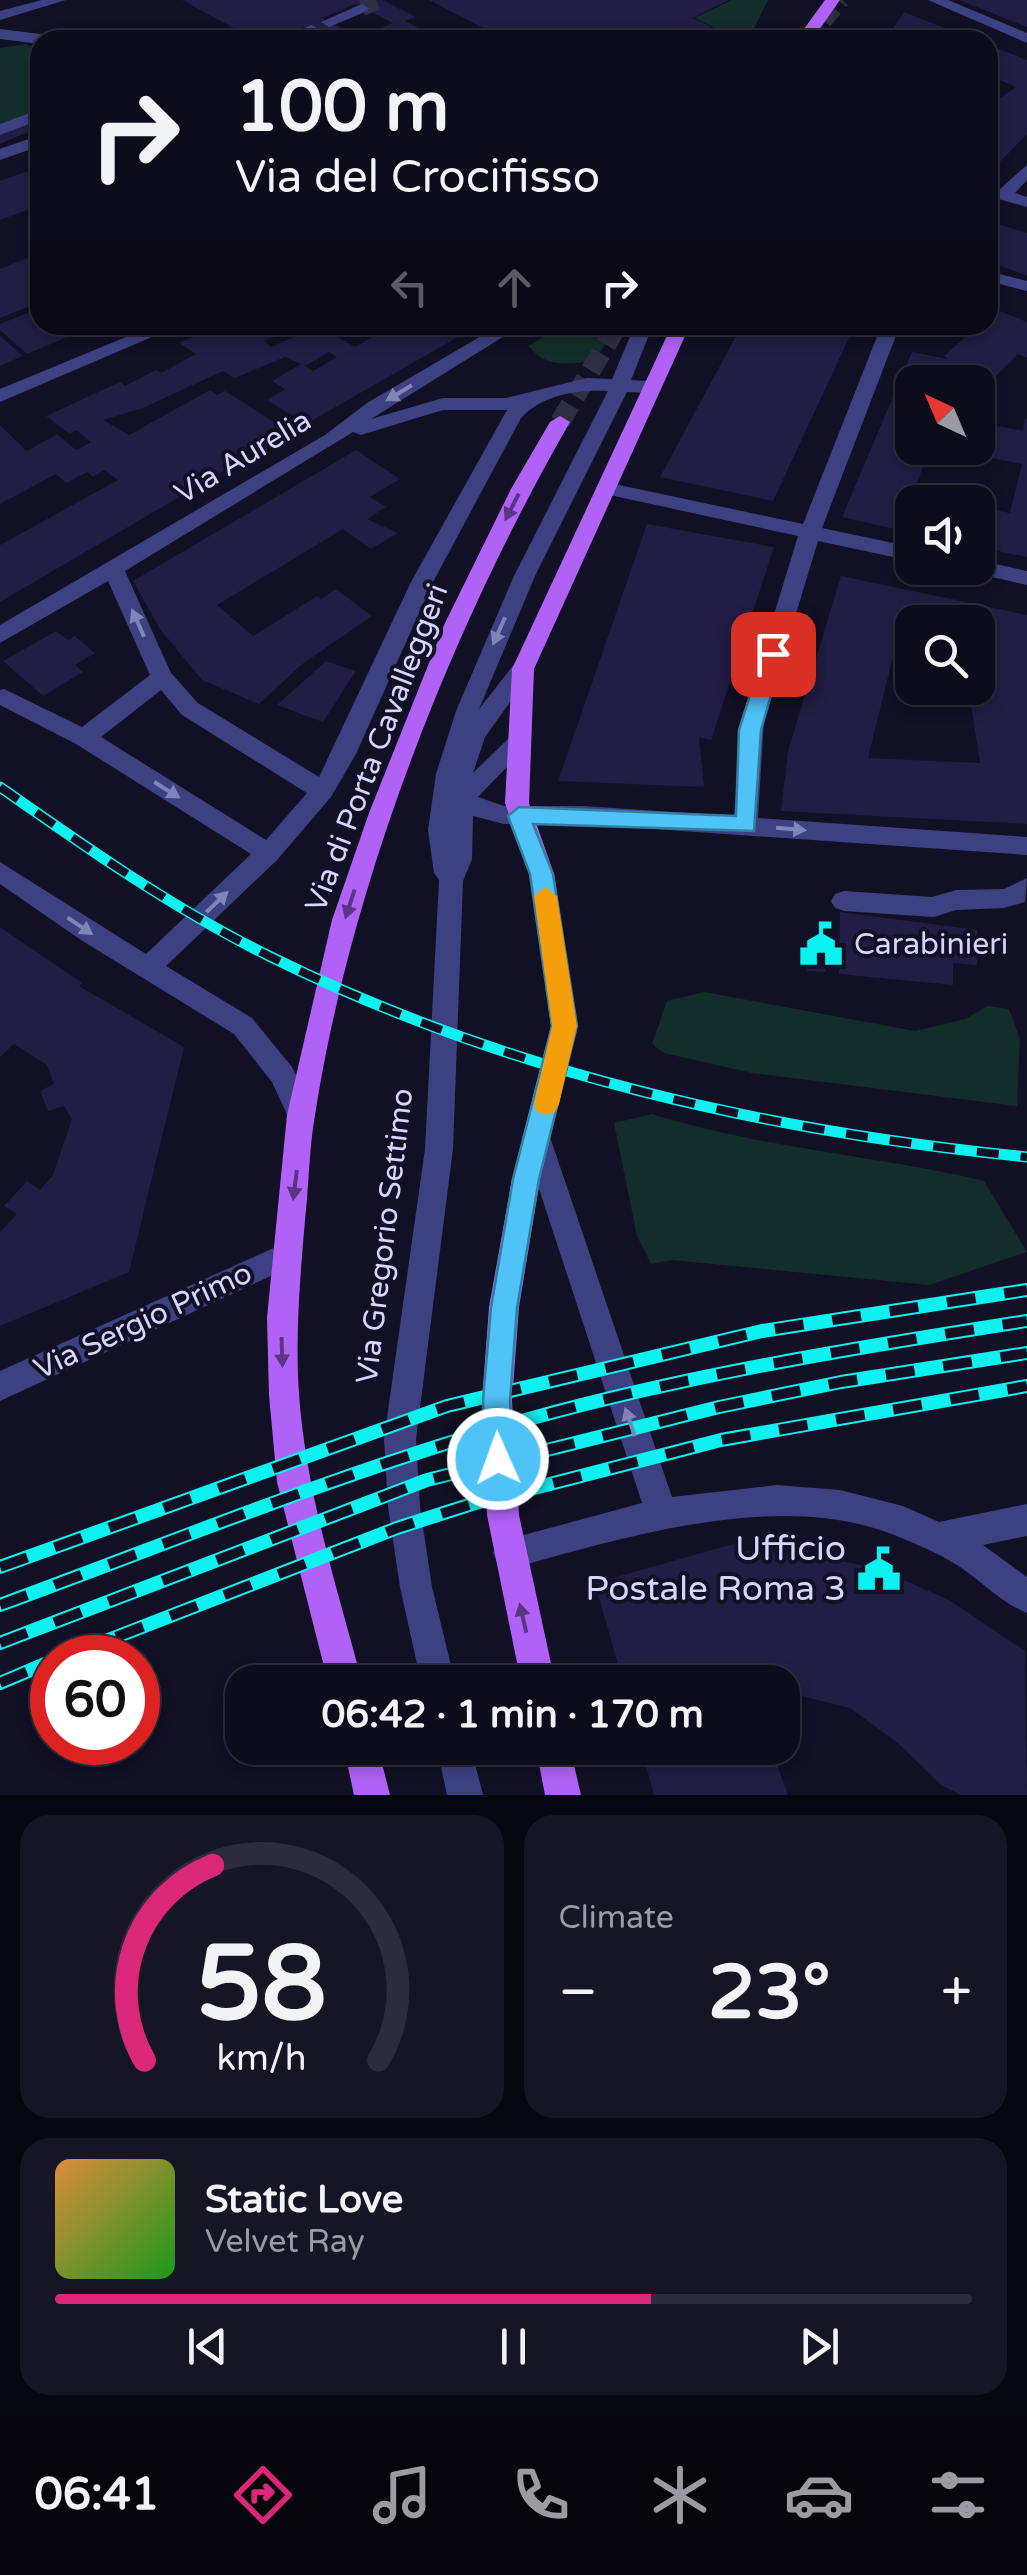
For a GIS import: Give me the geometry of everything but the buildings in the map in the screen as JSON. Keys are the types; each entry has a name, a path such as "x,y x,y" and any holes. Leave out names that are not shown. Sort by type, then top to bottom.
{"main road":[{"path":"811,30 833,0"},
{"path":"534,1665 509,1553 497,1436 499,1351 526,1179 564,1026 542,874 519,816 523,669 676,335"},
{"name":"Via di Porta Cavalleggeri","path":"301,1115 345,920 381,813 456,623 521,490 560,422"},
{"path":"301,1115 286,1255 282,1355 293,1482 341,1665"},
{"path":"365,1765 372,1795"},
{"path":"557,1765 564,1795"}],"street":[{"path":"0,16 59,0"},
{"path":"935,0 1027,38"},
{"path":"329,22 362,8"},
{"path":"0,34 30,38"},
{"path":"0,130 30,118"},
{"path":"0,140 30,127"},
{"path":"0,155 30,144"},
{"path":"998,192 1027,170"},
{"path":"998,194 1027,202"},
{"path":"998,279 1027,286"},
{"path":"0,396 147,335"},
{"name":"Via Aurelia","path":"0,636 332,440 374,408 496,335"},
{"path":"450,882 443,868 440,796 486,660 515,594 608,412 639,335"},
{"path":"746,825 750,730 810,532 887,335"},
{"path":"459,403 445,388 444,381 469,352"},
{"path":"332,440 412,410 528,400 571,386 650,387"},
{"name":"Via di Porta Cavalleggeri","path":"147,969 268,853 323,791 344,754 422,582 513,415 528,400"},
{"path":"605,488 895,550"},
{"path":"114,569 162,677 190,710 323,791"},
{"path":"995,571 1027,578"},
{"name":"Via Gregorio Settimo","path":"434,1665 416,1587 404,1507 400,1439 439,1150 450,882 457,871 463,767 475,736 523,669"},
{"path":"84,738 162,677"},
{"path":"4,697 84,738 268,853"},
{"path":"518,744 463,797 487,812 519,816 746,825 1027,846"},
{"path":"0,871 147,969 242,1026 282,1075 301,1115"},
{"path":"844,901 934,907 946,899 1007,899 1027,888"},
{"path":"536,1137 662,1514"},
{"name":"Via Sergio Primo","path":"0,1386 286,1255"},
{"path":"509,1553 662,1514 746,1502 800,1501 876,1511 944,1536 1027,1597"},
{"path":"944,1536 1027,1520"},
{"path":"458,1765 465,1795"}],"green space":[{"path":"732,0 768,0 753,30 716,30 694,18"},
{"path":"30,46 30,113 0,125 0,48"},
{"path":"545,335 611,335 596,359 578,363 551,362 529,346"},
{"path":"704,992 915,1031 965,1019 988,1006 1009,1009 1020,1039 1017,1106 752,1073 664,1053 652,1044 667,1001"},
{"path":"652,1114 734,1135 984,1181 1027,1252 929,1285 672,1260 651,1264 637,1236 614,1123"}],"tunnel":[{"path":"362,8 382,0"},
{"path":"816,30 842,0"},
{"path":"560,422 612,335"}],"railway":[{"path":"0,787 132,877 234,938 359,997 451,1033 639,1091 735,1113 929,1146 1027,1157"},
{"path":"0,1567 447,1406 762,1331 1027,1290"},
{"path":"0,1605 329,1483 529,1419 714,1375 1027,1321"},
{"path":"0,1643 427,1480 719,1407 841,1382 1027,1353"},
{"path":"121,1635 397,1528 472,1504 721,1440 1027,1386"},
{"path":"0,1683 30,1670"}],"slow traffic":[{"path":"545,896 564,1026 546,1104"}],"place":[{"name":"Carabinieri","path":"821,944"},
{"name":"Ufficio Postale Roma 3","path":"879,1569"}],"route":[{"path":"498,1459 496,1400 504,1308 526,1179 564,1026 542,874 519,816 583,815 746,825 750,730 773,654"}]}
